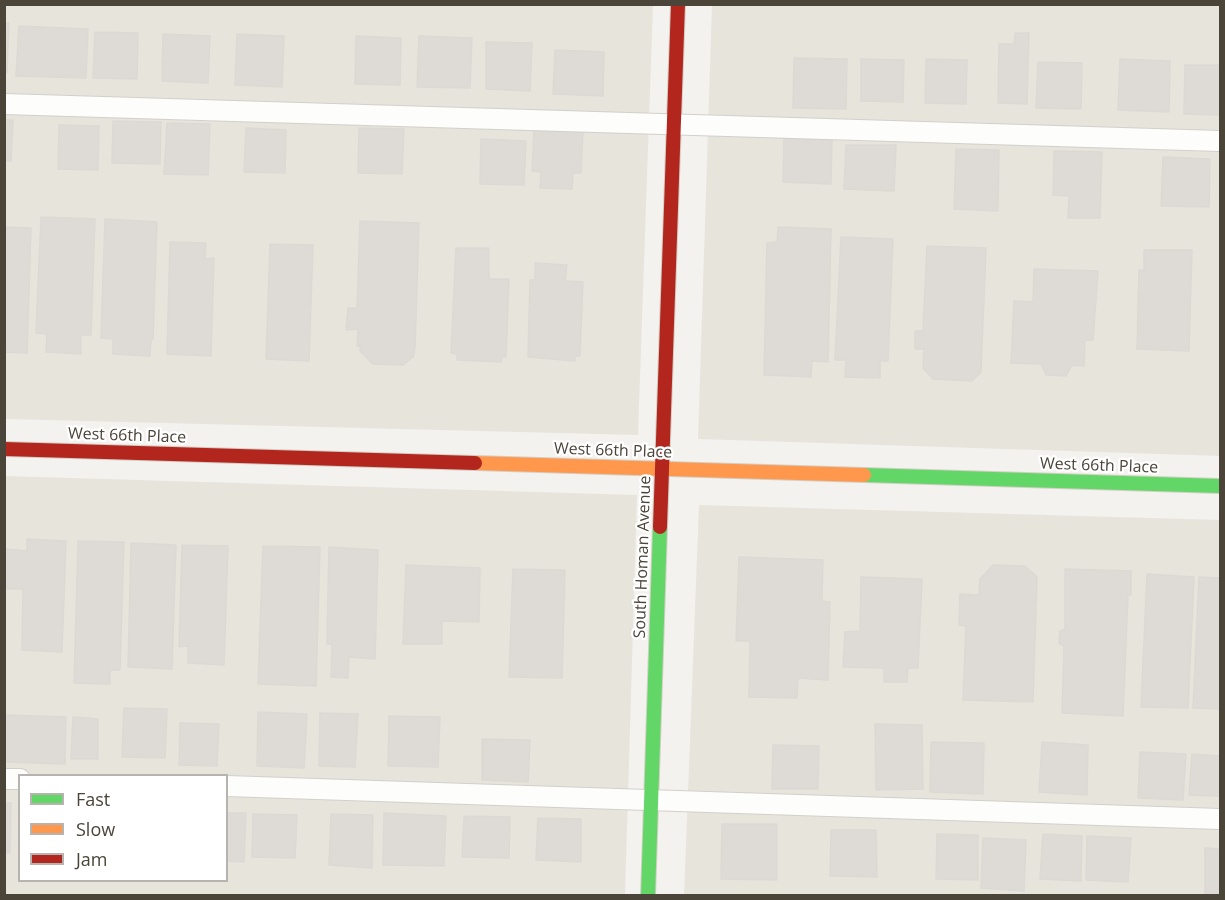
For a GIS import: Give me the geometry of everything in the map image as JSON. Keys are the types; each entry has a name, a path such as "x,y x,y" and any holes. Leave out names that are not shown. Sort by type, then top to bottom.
{"street":[{"name":"South Homan Avenue","path":"648,896 678,4"},
{"name":"West 66th Place","path":"4,449 1221,486"}],"lane":[{"path":"4,104 1221,141"},
{"path":"228,786 1221,819"}],"shaded area":[{"path":"5,5 653,5 638,435 5,419"},
{"path":"712,5 1220,5 1220,456 698,439"},
{"path":"5,476 637,495 625,895 5,896"},
{"path":"699,505 1220,520 1220,895 684,896"}],"building":[{"path":"4,23 9,23 7,73 4,72"},
{"path":"19,26 88,29 86,78 16,76"},
{"path":"95,32 138,33 137,79 93,78"},
{"path":"1015,33 1029,33 1027,104 998,103 999,44 1014,44"},
{"path":"163,34 210,36 208,83 162,81"},
{"path":"237,34 284,36 282,87 235,85"},
{"path":"356,36 401,38 400,85 355,84"},
{"path":"419,36 472,38 470,88 417,87"},
{"path":"486,42 532,43 530,91 486,89"},
{"path":"555,50 604,52 603,96 553,94"},
{"path":"794,58 847,59 846,109 793,108"},
{"path":"861,59 904,60 903,102 861,101"},
{"path":"926,59 967,60 966,104 925,103"},
{"path":"1120,59 1170,61 1169,112 1118,110"},
{"path":"1038,62 1082,63 1081,109 1036,108"},
{"path":"1185,65 1220,65 1220,115 1184,114"},
{"path":"4,120 13,120 11,161 4,161"},
{"path":"113,121 161,122 160,164 112,163"},
{"path":"167,123 210,124 208,175 164,174"},
{"path":"59,125 99,126 98,170 58,169"},
{"path":"246,128 286,130 285,173 244,172"},
{"path":"359,128 404,129 402,174 358,173"},
{"path":"534,130 583,131 581,173 573,173 572,189 540,188 541,172 532,171"},
{"path":"784,137 832,137 831,184 783,182"},
{"path":"481,139 526,141 524,185 480,184"},
{"path":"846,145 896,145 894,191 844,189"},
{"path":"956,149 999,150 998,211 954,209"},
{"path":"1054,151 1102,152 1100,218 1068,218 1069,196 1053,195"},
{"path":"1163,157 1210,159 1209,207 1161,206"},
{"path":"41,217 95,219 91,335 81,335 81,354 46,352 47,334 36,333"},
{"path":"105,219 157,222 153,339 151,339 150,356 113,354 113,339 101,338"},
{"path":"360,221 419,223 415,348 413,357 403,365 373,364 360,351 360,346 357,346 358,329 346,330 348,308 357,308"},
{"path":"4,227 31,228 27,353 4,352"},
{"path":"778,227 831,229 828,362 812,361 811,377 764,375 767,243 777,242"},
{"path":"841,237 893,239 888,361 880,361 880,378 845,377 846,360 835,360"},
{"path":"170,242 206,243 205,259 214,258 211,356 167,354"},
{"path":"270,244 313,245 309,361 266,359"},
{"path":"927,246 986,248 981,372 972,381 933,379 923,368 924,349 915,349 915,331 923,331"},
{"path":"456,248 489,248 489,279 509,279 506,357 502,357 501,362 457,360 457,354 451,353"},
{"path":"1144,250 1192,250 1189,351 1137,349 1139,270 1144,270"},
{"path":"535,263 567,265 565,281 583,282 580,356 575,356 575,361 528,357 530,280 535,280"},
{"path":"1034,269 1098,271 1093,340 1085,340 1084,366 1072,365 1066,376 1046,375 1041,364 1011,363 1014,301 1033,302"},
{"path":"27,539 66,541 62,652 22,650 23,589 4,589 4,549 27,551"},
{"path":"78,541 124,542 120,670 110,670 110,684 74,683"},
{"path":"131,543 176,545 172,669 128,667"},
{"path":"182,545 228,546 224,665 188,663 188,646 179,647"},
{"path":"263,546 320,547 316,686 258,684"},
{"path":"329,547 378,550 375,659 349,657 348,678 331,677 332,644 327,644"},
{"path":"739,557 823,560 822,601 830,602 828,680 798,678 797,698 749,697 750,641 736,641"},
{"path":"406,565 480,568 479,622 442,621 442,644 403,644"},
{"path":"993,565 1025,566 1037,577 1033,702 963,700 966,626 959,625 960,594 979,595 980,579"},
{"path":"513,569 565,570 562,678 509,677"},
{"path":"1065,569 1131,571 1123,716 1062,713 1064,646 1059,643 1060,631 1065,629"},
{"path":"1147,574 1194,577 1188,708 1141,707"},
{"path":"861,577 922,579 918,668 908,668 907,682 884,682 884,668 843,667 845,632 860,631"},
{"path":"1199,577 1220,578 1220,709 1193,708"},
{"path":"124,708 167,709 165,758 122,757"},
{"path":"258,712 307,714 304,768 257,766"},
{"path":"320,713 358,714 355,767 319,766"},
{"path":"4,715 66,717 65,764 4,762"},
{"path":"389,716 440,717 438,767 388,766"},
{"path":"73,717 98,719 98,759 71,759"},
{"path":"180,723 219,724 217,766 179,765"},
{"path":"875,724 922,725 923,789 876,790"},
{"path":"482,739 530,740 528,782 482,780"},
{"path":"931,742 984,743 983,794 930,792"},
{"path":"1042,742 1088,745 1087,795 1039,792"},
{"path":"773,745 819,746 818,789 772,789"},
{"path":"1140,752 1186,754 1183,800 1138,798"},
{"path":"1192,754 1220,756 1220,796 1189,795"},
{"path":"4,803 11,803 10,853 4,853"},
{"path":"228,813 246,813 244,862 228,861"},
{"path":"384,813 446,816 444,866 383,865"},
{"path":"253,814 297,815 295,858 252,857"},
{"path":"331,814 373,815 372,868 329,865"},
{"path":"464,816 510,817 509,858 462,857"},
{"path":"538,818 581,819 581,862 536,860"},
{"path":"722,824 777,824 777,880 721,879"},
{"path":"831,830 876,830 877,877 830,876"},
{"path":"937,834 978,835 978,880 936,879"},
{"path":"1043,834 1082,836 1081,881 1040,879"},
{"path":"1087,836 1131,838 1128,882 1086,880"},
{"path":"983,838 1026,840 1024,891 981,888"},
{"path":"1205,848 1220,849 1220,896 1205,896"}],"traffic: fast":[{"path":"864,475 1220,486"},
{"path":"648,896 660,527"}],"traffic: slow":[{"path":"475,463 864,475"}],"traffic: jam":[{"path":"660,527 678,4"},
{"path":"4,449 475,463"}]}
